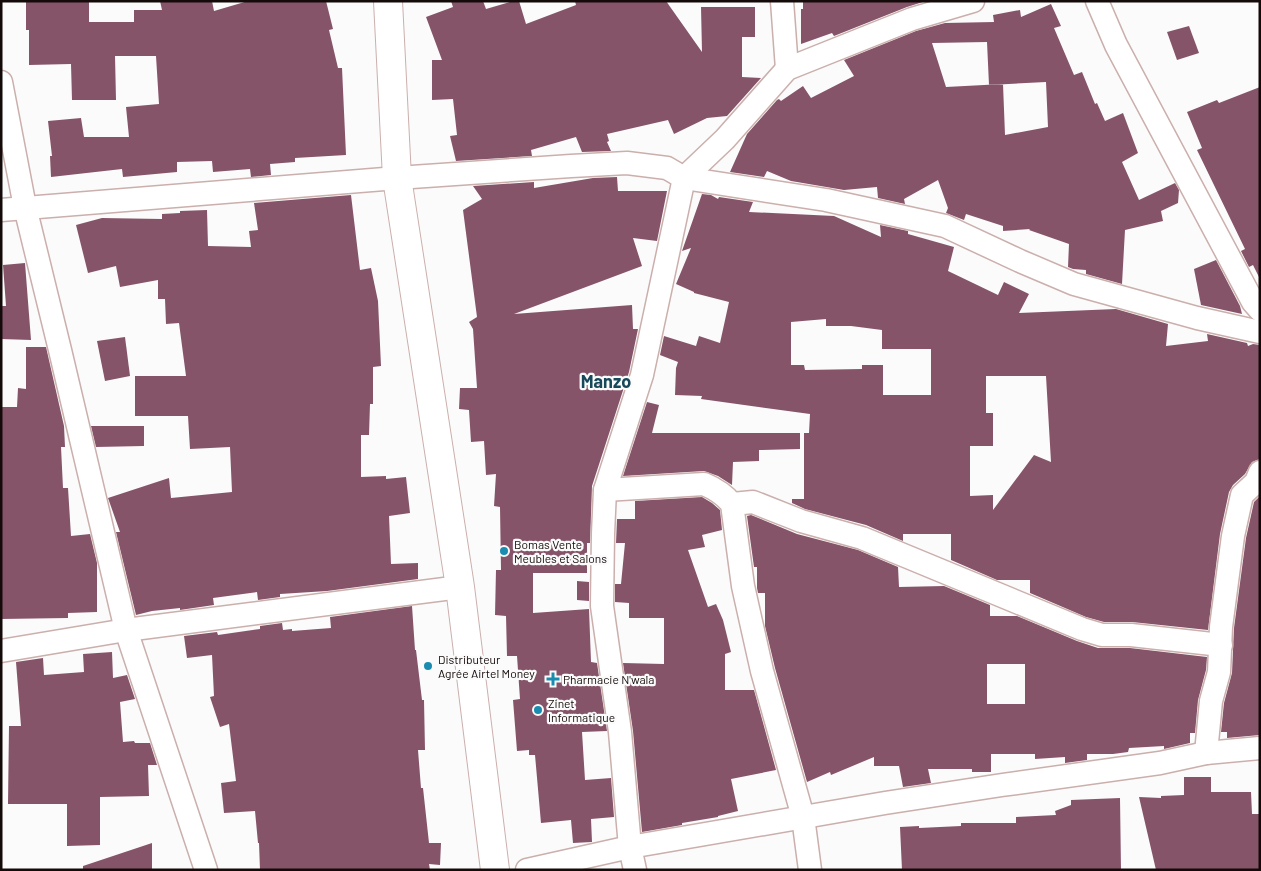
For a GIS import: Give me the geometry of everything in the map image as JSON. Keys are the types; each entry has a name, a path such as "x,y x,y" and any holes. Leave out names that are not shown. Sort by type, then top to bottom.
{"street":[{"path":"388,1 397,178 460,587 495,870"},
{"path":"782,1 787,69"},
{"path":"635,870 630,846 620,732 602,606 605,490 642,375 684,178 725,139 787,69 912,19 973,1"},
{"path":"1097,1 1116,45 1253,302 1260,310"},
{"path":"1,82 25,207 126,630 206,870"},
{"path":"1,210 397,178 627,163 667,168 684,178 826,200 945,226 1074,284 1197,318 1260,332"},
{"path":"1206,753 1210,700 1219,672 1221,627 1233,536 1242,495 1256,482 1260,472"},
{"path":"605,490 704,484 725,495 732,504 744,586 762,670 803,816 810,870"},
{"path":"732,504 753,502 801,520 862,538 1082,630 1102,635 1131,635 1221,645"},
{"path":"1,651 126,630 460,587"},
{"path":"527,870 630,846 803,816 992,786 1160,763 1206,753 1260,748"}],"building":[{"path":"26,1 89,2 89,22 134,22 134,10 162,10 160,1 212,1 214,11 248,1 326,1 333,29 329,30 338,68 342,68 346,155 295,158 295,162 270,164 271,175 251,177 250,169 213,172 212,161 177,162 177,172 123,177 122,169 51,177 50,156 52,156 48,121 81,118 84,137 129,137 126,107 159,104 156,56 115,56 116,100 72,100 71,64 29,65 29,30 26,30"},
{"path":"451,1 483,1 486,9 519,1 526,24 576,5 575,1 666,1 702,52 701,7 755,7 755,37 742,37 742,77 761,78 727,116 707,118 674,134 668,120 607,134 609,141 607,142 611,151 582,152 576,137 531,150 532,156 456,161 450,136 457,135 453,99 432,100 432,60 442,60 426,17 453,7"},
{"path":"803,1 926,1 834,36 832,33 801,44 801,9 803,9"},
{"path":"1051,4 1061,26 1054,28 1074,75 1082,72 1095,104 1097,103 1105,121 1123,113 1138,153 1122,162 1139,200 1175,183 1179,190 1178,203 1161,211 1163,221 1125,230 1122,284 1086,274 1086,270 1068,267 1069,244 1030,229 1003,231 1003,226 966,214 964,220 946,213 948,208 938,180 904,199 905,204 878,198 877,187 844,190 791,181 767,171 764,177 730,172 747,134 777,100 781,101 803,86 811,98 854,76 844,60 916,31 945,23 994,22 993,15 1020,10 1021,17","holes":["987,42 989,85 946,87 932,43","1046,82 1048,127 1005,135 1003,84"]},
{"path":"1189,26 1199,53 1177,60 1167,32"},
{"path":"1260,87 1260,279 1253,265 1249,267 1241,251 1245,249 1197,150 1202,148 1187,112 1217,100 1219,103"},
{"path":"617,177 618,191 667,191 657,241 633,238 642,266 514,314 632,305 633,329 638,329 629,372 592,486 590,543 587,543 587,573 533,573 533,613 589,609 591,662 597,663 607,731 582,732 585,780 611,778 614,817 591,819 592,842 573,843 571,820 541,823 535,755 529,755 529,750 517,751 513,700 520,699 517,656 507,656 506,616 495,615 496,570 501,570 500,507 494,506 496,474 486,475 484,441 471,442 469,410 459,409 460,388 477,388 473,329 469,322 477,317 463,210 482,199 473,186 534,182 534,188 593,178"},
{"path":"702,194 711,195 718,199 719,197 753,202 749,212 834,216 881,237 880,225 908,231 908,234 954,247 948,271 998,295 1004,282 1029,294 1019,313 1116,309 1168,324 1166,346 1208,341 1207,334 1247,343 1248,346 1253,344 1260,345 1260,459 1252,462 1245,474 1233,485 1229,492 1220,534 1208,630 1132,622 1104,622 1086,617 1030,593 1030,580 997,580 951,560 951,534 903,534 903,541 866,525 805,509 792,503 792,499 804,499 804,433 809,433 810,414 701,399 702,396 675,395 678,362 660,355 664,336 696,346 699,336 720,343 729,302 694,293 676,284 691,248 682,251","holes":["826,319 826,326 851,326 882,330 882,349 931,349 931,395 883,395 883,365 862,365 862,369 805,370 804,365 791,365 791,322","986,376 1046,376 1051,462 1034,455 993,510 993,495 970,496 970,446 993,446 993,413 986,413"]},
{"path":"351,195 360,270 371,268 378,301 381,366 373,367 373,404 370,404 369,435 361,435 361,477 386,476 386,479 406,477 410,513 389,516 391,564 418,563 418,579 327,591 280,594 280,597 258,600 257,592 213,598 214,605 180,610 180,608 152,611 136,615 116,532 120,532 108,498 169,478 171,498 232,492 230,447 190,449 188,416 135,416 135,376 186,376 179,323 166,324 165,299 158,299 158,280 120,287 116,266 88,273 76,225 102,218 162,219 162,214 207,210 208,246 251,247 249,231 258,230 254,203"},
{"path":"1216,260 1240,306 1242,314 1201,305 1194,269"},
{"path":"25,263 31,340 1,339 1,306 6,306 3,265"},
{"path":"125,337 130,376 105,381 97,341"},
{"path":"26,347 46,347 64,426 65,447 61,447 63,488 68,488 71,536 90,534 97,563 97,612 68,613 68,618 1,619 1,407 17,407 18,388 26,389"},
{"path":"647,402 659,405 652,433 800,433 800,449 759,450 759,461 733,462 732,485 718,476 704,471 623,476"},
{"path":"91,426 144,426 144,446 96,447"},
{"path":"1260,496 1260,735 1227,738 1227,732 1221,732 1224,703 1232,673 1234,628 1246,538 1254,502"},
{"path":"702,497 720,510 722,530 702,535 705,547 688,550 708,607 716,604 723,620 731,652 725,654 725,690 754,690 776,770 731,779 738,811 718,817 682,823 682,825 642,832 633,731 623,663 664,664 664,618 629,618 629,603 615,602 615,584 621,584 625,543 616,543 617,519 635,519 635,501"},
{"path":"751,515 797,534 858,550 898,567 899,587 944,586 990,605 990,616 1017,616 1098,648 1130,648 1207,657 1206,670 1198,700 1195,733 1190,733 1190,743 1164,749 1164,746 1129,748 1128,752 1087,754 1087,760 1065,763 1065,757 1035,759 1035,754 991,754 991,772 972,772 972,769 928,769 931,783 903,787 899,766 874,766 874,757 831,775 830,772 807,782 765,626 765,593 758,593 757,567 754,567 747,516","holes":["987,664 1025,664 1025,704 987,704"]},
{"path":"577,581 589,582 589,601 577,600"},
{"path":"412,606 415,650 422,700 424,700 425,750 418,750 421,788 423,788 429,843 441,843 440,865 429,864 430,870 260,870 255,811 224,813 221,783 236,781 229,724 220,727 210,697 214,696 212,655 187,658 184,636 217,632 218,635 260,629 260,626 282,623 283,630 292,629 292,631 331,628 330,617"},
{"path":"112,652 113,678 127,675 135,699 120,702 123,742 150,743 157,765 148,765 149,796 100,797 100,845 67,846 67,804 8,804 9,726 21,726 16,662 43,658 44,675 84,672 83,654"},
{"path":"1184,777 1211,777 1211,792 1251,792 1252,814 1260,814 1260,870 1156,870 1139,797 1161,798 1161,796 1184,795"},
{"path":"1120,798 1121,870 902,870 900,827 961,826 961,823 1016,823 1016,817 1056,815 1055,811 1071,805 1071,800"},
{"path":"152,843 152,870 83,870 83,866"}],"place":[{"name":"Bomas Vente Meubles et Salons","path":"504,551"},
{"name":"Distributeur Agrée Airtel Money","path":"428,666"},
{"name":"Pharmacie N'wala","path":"553,679"},
{"name":"Zinet Informatique","path":"538,710"}],"district":[{"name":"Manzo","path":"606,381"}]}
